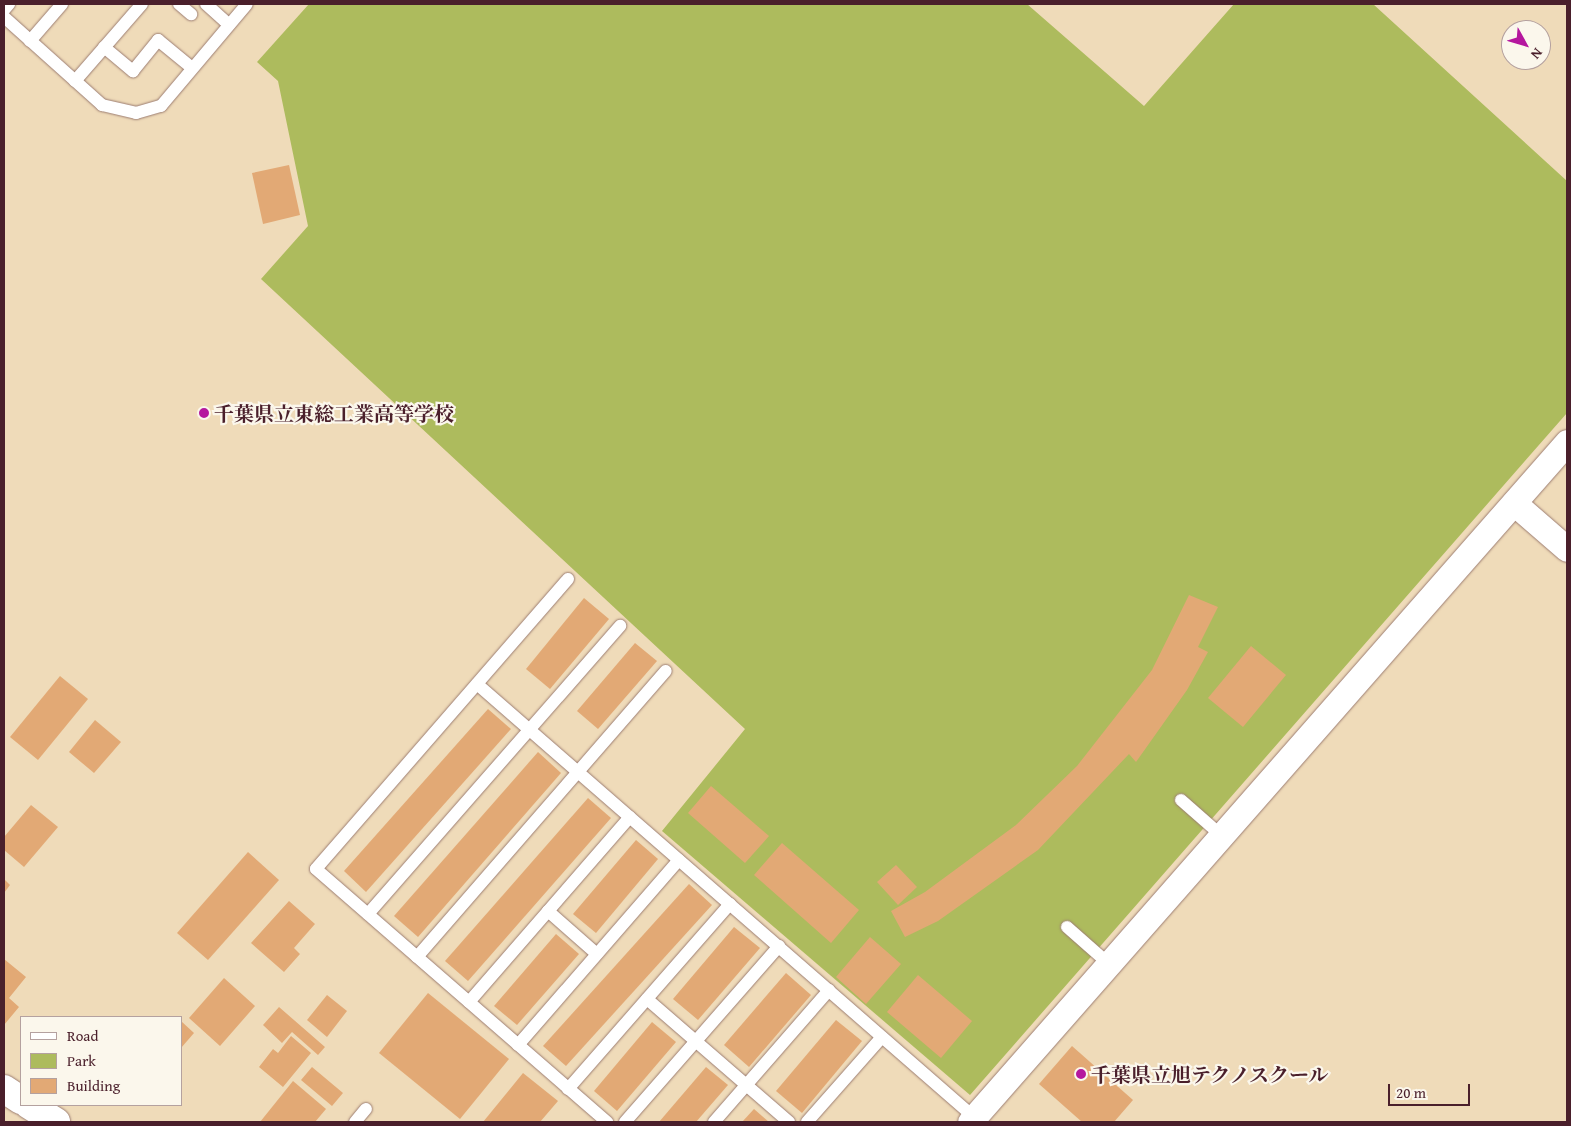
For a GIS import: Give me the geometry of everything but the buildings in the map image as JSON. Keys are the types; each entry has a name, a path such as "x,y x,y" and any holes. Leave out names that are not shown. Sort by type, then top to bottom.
{"street":[{"path":"972,1120 1567,442"},
{"path":"1514,503 1567,549"},
{"path":"4,1089 20,1099"},
{"path":"31,1106 56,1122"}],"lane":[{"path":"4,10 9,4"},
{"path":"30,40 62,4"},
{"path":"75,81 142,4"},
{"path":"179,4 191,14"},
{"path":"206,4 229,25"},
{"path":"4,17 102,105 136,113 161,106 246,4"},
{"path":"104,48 133,71 158,40 192,68"},
{"path":"568,579 316,869 606,1122"},
{"path":"368,914 620,626"},
{"path":"416,957 666,671"},
{"path":"477,684 829,990 972,1120"},
{"path":"1181,800 1222,836"},
{"path":"469,1002 630,817"},
{"path":"518,1045 679,860"},
{"path":"568,1089 730,904"},
{"path":"548,911 597,954"},
{"path":"1067,927 1109,964"},
{"path":"625,1122 779,946"},
{"path":"714,1122 829,990"},
{"path":"647,999 789,1122"},
{"path":"807,1122 882,1037"},
{"path":"356,1122 366,1109"}],"green space":[{"path":"309,4 1027,4 1144,106 1234,4 1373,4 1567,181 1567,413 970,1095 662,831 745,729 261,279 308,226 278,81 257,62"}],"place":[{"name":"千葉県立東総工業高等学校","path":"204,413"},
{"name":"千葉県立旭テクノスクール","path":"1081,1074"}]}
